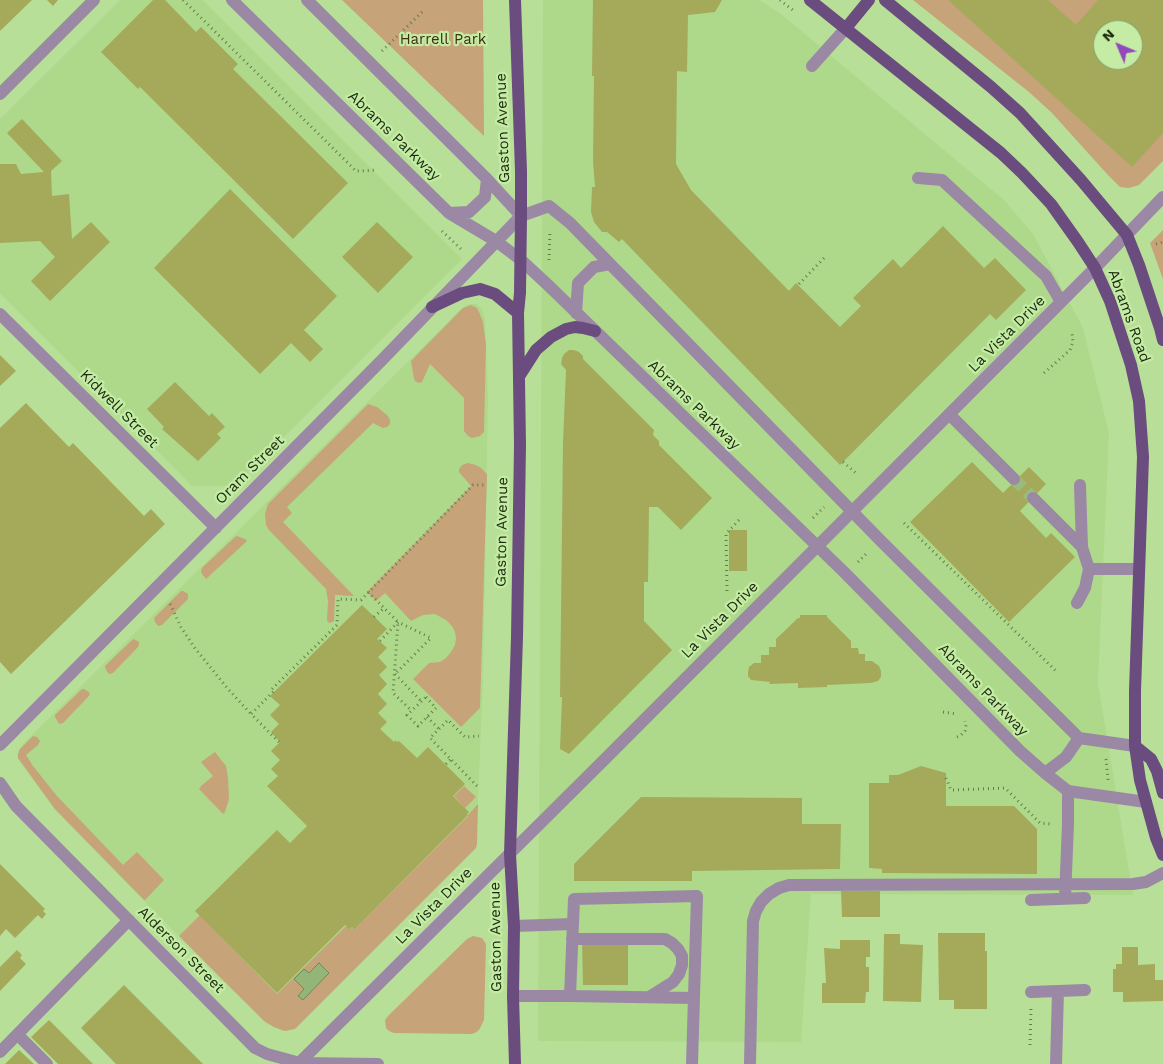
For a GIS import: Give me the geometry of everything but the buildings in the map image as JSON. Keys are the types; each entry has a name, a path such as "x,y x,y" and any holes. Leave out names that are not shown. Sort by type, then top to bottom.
{"main road":[{"name":"Gaston Avenue","path":"515,0 521,171 521,260 518,313 520,445 517,637 510,854 514,926 513,996 515,1064"},
{"name":"Abrams Road","path":"810,0 1001,153 1022,173 1051,204 1078,242 1095,268 1110,301 1131,365 1138,401 1143,456 1135,691 1135,746 1140,780 1156,838 1163,855"},
{"path":"846,28 869,0"},
{"name":"Abrams Road","path":"885,0 1020,113 1052,146 1126,235 1139,265 1163,340"},
{"path":"432,307 462,293 480,289 495,294 518,313"},
{"path":"520,375 536,350 551,337 566,329 575,327 595,331"},
{"path":"1135,746 1151,759 1157,770 1163,793"}],"street":[{"path":"0,94 94,0"},
{"name":"Abrams Parkway","path":"232,0 449,213 496,241 521,260 576,312 817,546 1044,773 1068,791 1146,802"},
{"path":"306,0 487,179 521,216 549,206 570,223 852,511 1079,738 1135,746"},
{"path":"812,66 846,28"},
{"path":"918,178 942,180 1046,276 1061,302"},
{"path":"449,213 469,212 485,197 487,179"},
{"name":"La Vista Drive","path":"299,1063 1095,268 1163,197"},
{"name":"Oram Street","path":"0,745 382,360 521,216"},
{"path":"576,312 578,282 594,266 610,264"},
{"name":"Kidwell Street","path":"0,314 216,528"},
{"path":"949,414 1014,479"},
{"path":"1077,603 1085,588 1089,569 1082,547 1080,485"},
{"path":"1033,498 1082,547"},
{"path":"1089,569 1139,569"},
{"path":"1044,773 1066,757 1079,738"},
{"name":"Alderson Street","path":"0,783 16,806 254,1048 267,1054 299,1063 378,1064"},
{"path":"1065,898 1068,791"},
{"path":"750,1064 753,921 756,911 762,902 769,894 779,888 789,885 1133,884 1146,882 1163,873"},
{"path":"570,996 574,899 697,896 692,1064"},
{"path":"1031,900 1085,898"},
{"path":"0,1052 129,920"},
{"path":"514,926 573,924"},
{"path":"572,940 665,938 672,943 682,956 679,974 673,982 649,997"},
{"path":"1036,991 1085,990"},
{"path":"1056,1064 1058,991"},
{"path":"513,996 694,998"},
{"path":"22,1039 47,1064"}],"path":[{"path":"183,0 356,171 377,170"},
{"path":"780,0 796,12"},
{"path":"370,62 423,11"},
{"path":"549,260 550,222"},
{"path":"1156,244 1163,242"},
{"path":"799,284 826,256"},
{"path":"1044,373 1070,350 1074,342 1072,333"},
{"path":"844,462 858,475"},
{"path":"251,714 274,691 272,689 337,625 338,599 361,600 473,486 485,486"},
{"path":"812,519 830,502"},
{"path":"728,591 726,534 738,520"},
{"path":"904,523 1056,671"},
{"path":"857,562 872,548"},
{"path":"368,592 398,622 432,638 394,674"},
{"path":"170,604 181,627 194,647 223,683 279,742"},
{"path":"374,617 384,608"},
{"path":"380,641 398,622"},
{"path":"398,622 393,692 412,711"},
{"path":"394,674 422,701"},
{"path":"426,697 436,708 418,726 407,715 412,711 426,697"},
{"path":"943,712 962,715 965,719 965,731 957,737"},
{"path":"427,717 439,729"},
{"path":"477,786 430,738 448,720 465,736 479,736"},
{"path":"1106,753 1108,781"},
{"path":"446,764 451,759"},
{"path":"946,778 951,790 1005,788 1040,824 1068,824"},
{"path":"1030,1045 1031,1003 1042,1002 1036,991"}],"shaded area":[{"path":"120,0 203,0 462,259 235,486 192,486 0,293 0,119"},
{"path":"543,0 759,0 781,14 1004,200 1033,234 1083,328 1109,433 1098,683 1133,895 811,894 801,1042 538,1041"},
{"path":"468,304 476,304 482,309 485,319 488,397 483,679 476,848 287,1031 282,1031 267,1024 54,809 17,758 18,751"},
{"path":"319,963 329,973 303,1000 298,996 304,989 294,979 304,969 309,973"}],"green space":[{"name":"Harrell Park","path":"342,0 483,0 484,136"},
{"path":"913,0 1163,0 1163,161 1139,185 1129,188 1120,187 1052,113 1029,92"},
{"path":"1163,230 1163,279 1150,243"},
{"path":"471,305 477,308 483,322 486,345 484,432 480,436 472,438 464,431 464,398 430,364 422,382 416,382 411,361 463,308"},
{"path":"368,404 377,407 387,415 390,424 383,428 373,423 287,507 292,513 283,522 354,596 335,595 334,621 330,623 327,620 328,601 326,589 269,530 266,525 265,514 268,504"},
{"path":"468,463 476,465 487,474 480,708 461,727 413,679 429,663 440,662 451,652 456,638 452,626 435,614 423,615 411,621 385,593 376,601 367,592 471,486 459,472 462,465"},
{"path":"237,536 247,541 206,579 202,574 202,568"},
{"path":"181,591 188,594 188,599 162,625 158,626 154,618"},
{"path":"134,639 139,642 137,648 113,673 109,674 105,666"},
{"path":"82,689 90,694 63,723 59,724 55,715"},
{"path":"33,736 37,737 40,741 26,755 57,796 123,865 137,852 164,880 145,900 55,809 18,758 20,749"},
{"path":"215,752 226,766 228,778 229,799 223,814 199,789 213,776 201,762"},
{"path":"464,786 476,797 465,808 454,796"},
{"path":"478,804 476,848 295,1029 285,1031 264,1021 179,936 200,915 277,994 346,926 350,930 352,928 354,930"},
{"path":"473,936 482,938 486,944 484,1020 479,1030 471,1034 394,1033 389,1031 386,1028 385,1020 389,1015 467,939"}],"tunnel":[{"path":"1014,479 1033,498"}]}
